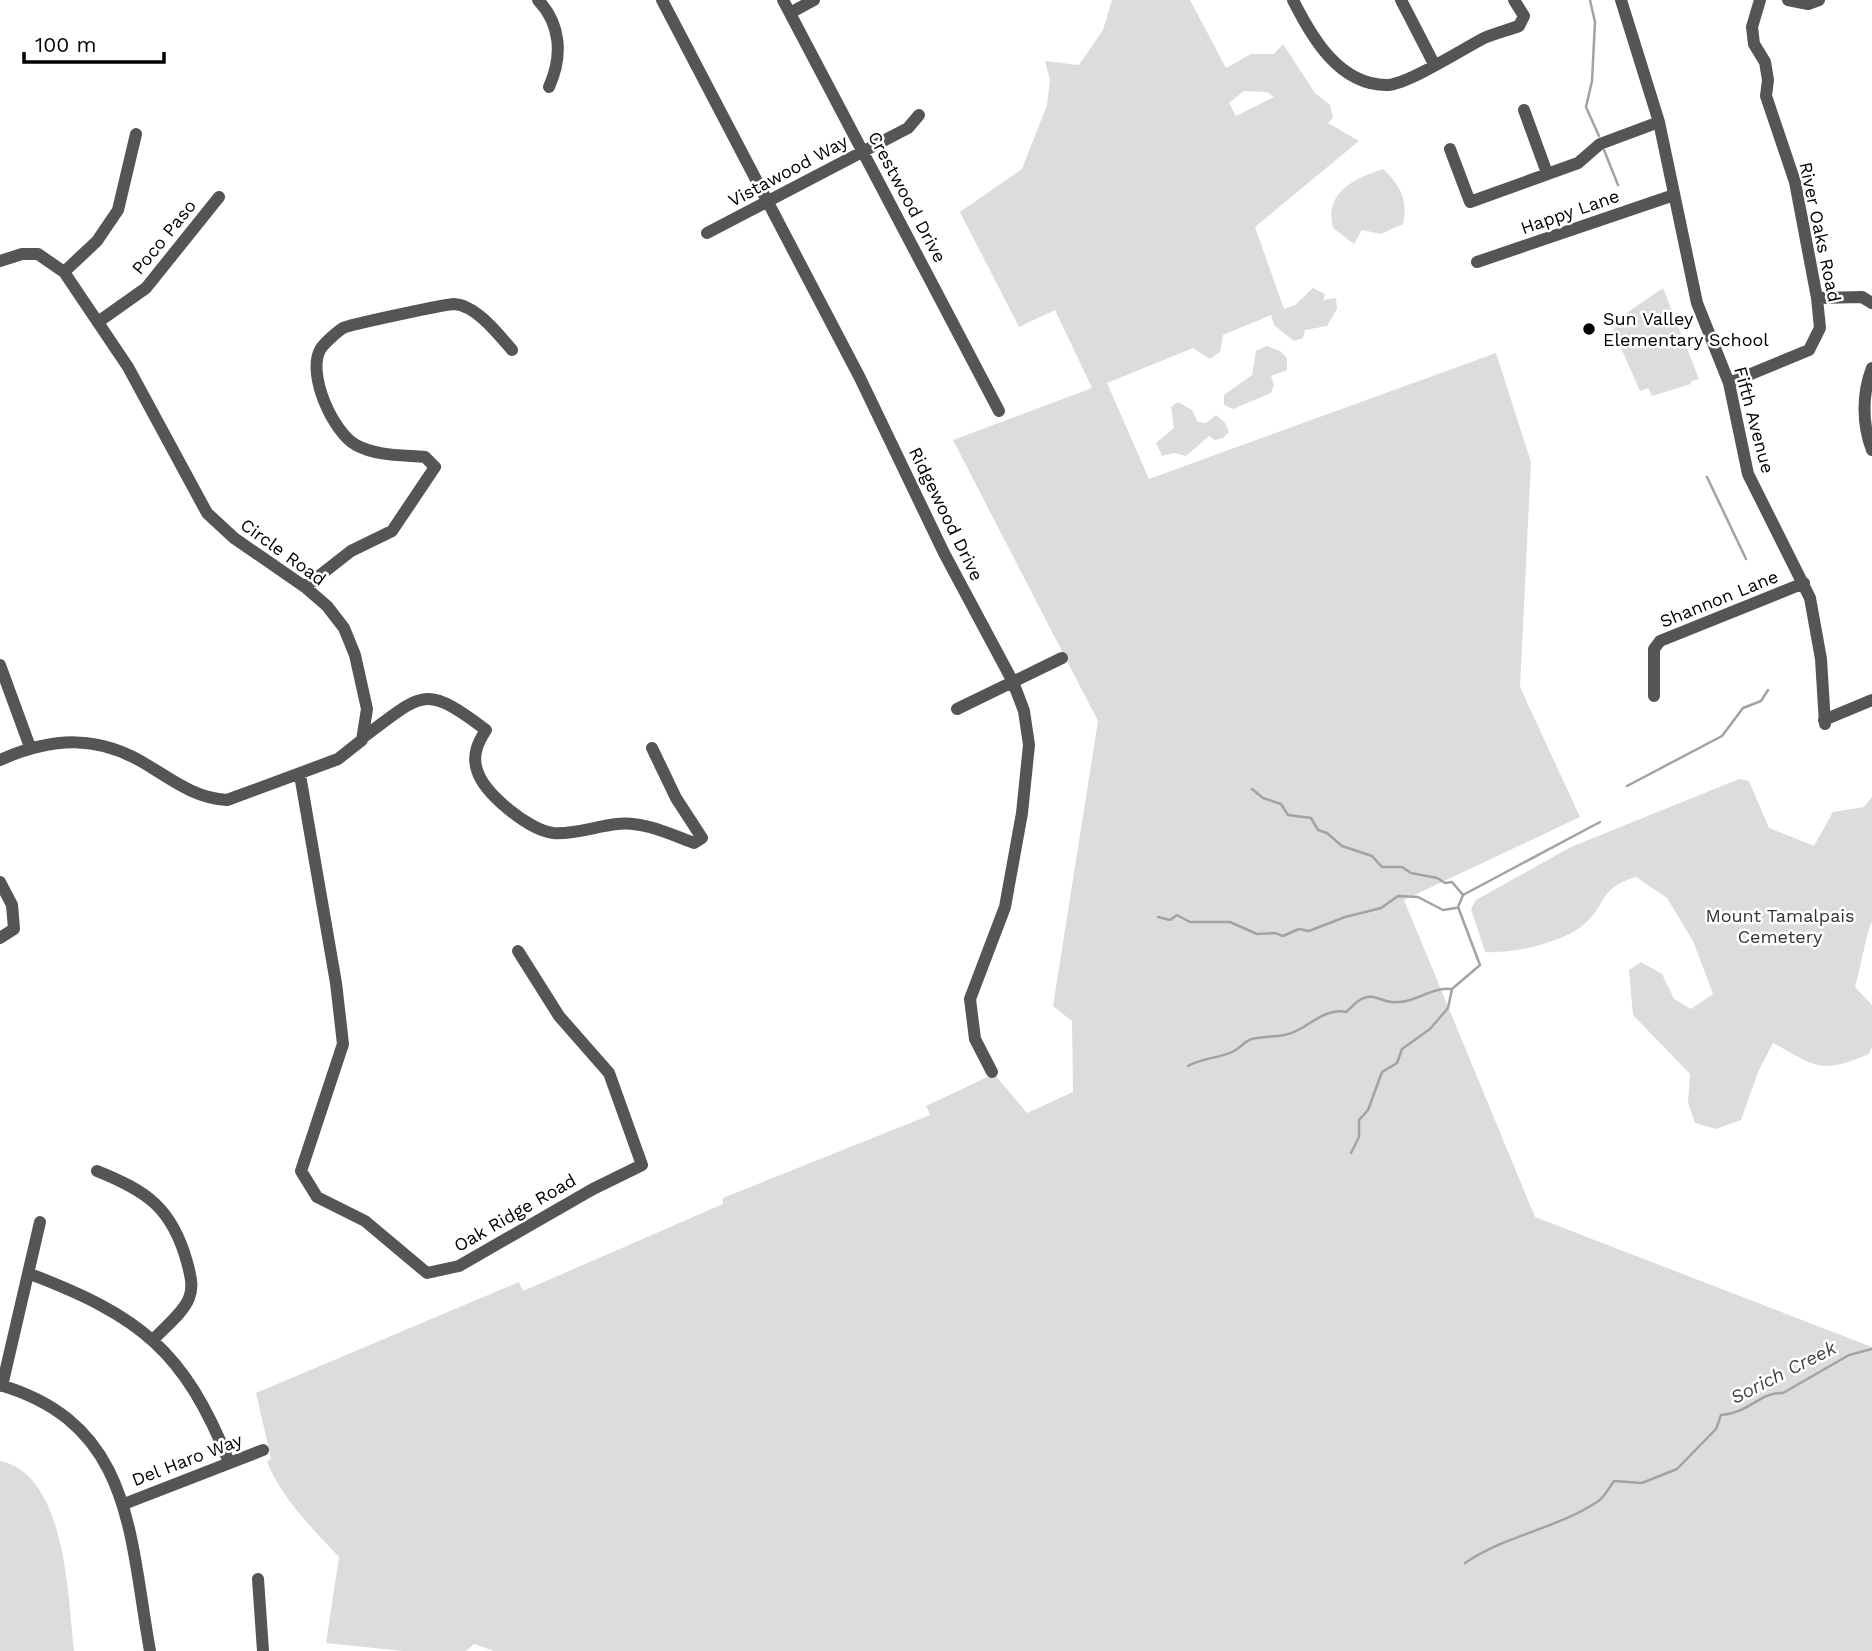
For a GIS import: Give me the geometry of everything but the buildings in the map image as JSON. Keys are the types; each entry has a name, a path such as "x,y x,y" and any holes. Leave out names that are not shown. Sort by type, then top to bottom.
{"street":[{"path":"538,0 551,13 557,29 555,75 549,87"},
{"name":"Ridgewood Drive","path":"662,0 860,378 944,553 1013,682 1024,711 1029,745 1022,813 1005,907 970,999 975,1039 992,1072"},
{"name":"Crestwood Drive","path":"783,0 999,411"},
{"path":"790,13 814,0"},
{"path":"1293,0 1312,37 1333,61 1366,80 1391,85 1524,21 1514,0"},
{"path":"1401,0 1434,64"},
{"name":"Fifth Avenue","path":"1621,0 1659,122 1697,303 1729,383 1748,474 1804,583 1821,659 1824,722 1872,700"},
{"name":"River Oaks Road","path":"1729,383 1809,350 1819,328 1817,298 1795,182 1766,96 1768,80 1765,62 1754,44 1752,27 1760,0"},
{"path":"1788,0 1808,4 1819,0"},
{"path":"1524,110 1547,173"},
{"name":"Vistawood Way","path":"707,233 908,128 919,115"},
{"path":"1450,149 1470,202 1578,163 1607,141 1659,122"},
{"path":"64,272 97,241 118,211 136,134"},
{"name":"Happy Lane","path":"1477,262 1674,195"},
{"name":"Poco Paso","path":"98,321 146,288 219,197"},
{"name":"Circle Road","path":"0,261 22,254 38,254 64,272 154,411 207,513 234,538 305,587 327,606 344,628 362,682 366,709 365,736"},
{"path":"1817,298 1861,297 1872,303"},
{"path":"305,587 351,551 392,531 435,467 425,457 384,454 365,449 344,435 321,394 315,372 320,349 345,327 454,304 474,313 512,350"},
{"path":"1872,368 1867,382 1864,417 1872,450"},
{"name":"Shannon Lane","path":"1654,696 1654,649 1660,641 1804,583"},
{"path":"957,709 1062,659"},
{"path":"0,664 30,747"},
{"path":"0,760 30,747 78,741 93,743 146,764 177,784 209,798 227,800 300,775 354,750 365,736 410,703 422,697 434,698 486,730 476,744 477,769 490,792 510,811 544,831 555,833 621,823 644,826 694,843 700,842 702,838 699,829 676,798 652,748"},
{"name":"Oak Ridge Road","path":"300,775 336,983 343,1044 301,1171 317,1197 365,1221 427,1273 459,1266 593,1189 642,1165 609,1073 559,1016 518,951"},
{"path":"0,882 15,917 14,929 0,938"},
{"path":"97,1171 126,1183 152,1199 171,1219 181,1242 192,1282 189,1300 154,1339"},
{"path":"40,1222 30,1274 1,1385 33,1396 61,1411 97,1448 124,1504 150,1651"},
{"path":"30,1274 85,1295 154,1339 194,1388 213,1423 229,1462"},
{"name":"Del Haro Way","path":"124,1504 263,1450"},
{"path":"258,1579 262,1651"}],"green space":[{"path":"1112,0 1190,0 1226,68 1251,54 1274,54 1283,44 1315,93 1330,105 1333,118 1328,123 1359,141 1255,227 1284,309 1295,305 1313,288 1325,294 1323,300 1336,298 1337,309 1327,326 1305,330 1303,338 1294,341 1274,325 1271,315 1223,335 1220,352 1210,359 1193,348 1107,383 1149,479 1496,353 1531,462 1520,687 1580,817 1404,900 1535,1217 1872,1347 1872,1651 494,1651 474,1644 466,1651 403,1651 326,1643 339,1557 298,1512 274,1476 267,1462 271,1458 256,1393 519,1282 523,1291 723,1204 723,1198 930,1115 926,1106 994,1074 1027,1113 1073,1092 1072,1021 1053,1006 1098,721 953,440 1092,388 1055,310 1019,327 960,212 1022,169 1047,105 1050,80 1045,61 1079,65 1103,30","holes":["1244,91 1267,92 1274,97 1236,116 1229,103"]},
{"path":"1383,169 1402,194 1405,208 1403,224 1381,234 1362,230 1354,244 1333,228 1333,205 1337,196 1352,183"},
{"path":"1663,288 1699,379 1652,396 1648,388 1640,391 1613,330 1625,314"},
{"path":"1267,346 1280,351 1287,358 1287,370 1271,376 1274,385 1271,393 1233,409 1224,405 1224,395 1252,375 1256,351"},
{"path":"1178,402 1192,410 1198,422 1206,423 1216,415 1225,423 1229,432 1223,438 1215,440 1209,436 1186,456 1174,453 1162,456 1156,443 1174,428 1171,407"},
{"name":"Mount Tamalpais Cemetery","path":"1739,779 1749,781 1769,828 1814,846 1833,812 1864,807 1872,797 1872,922 1855,987 1872,1005 1872,1046 1869,1054 1828,1066 1809,1062 1773,1043 1758,1072 1741,1120 1716,1129 1695,1123 1688,1103 1690,1074 1633,1015 1629,970 1641,962 1662,974 1674,999 1691,1009 1713,994 1693,941 1667,898 1636,877 1614,887 1582,926 1562,938 1522,949 1496,952 1485,952 1471,909 1476,900 1571,847"},
{"path":"0,1461 22,1471 39,1489 51,1513 60,1541 65,1571 74,1651 0,1651"}],"waterway":[{"path":"1590,0 1595,22 1592,81 1586,107 1599,136"},
{"path":"1604,150 1618,185"},
{"path":"1707,477 1746,559"},
{"path":"1627,786 1722,736 1743,708 1761,701 1768,690"},
{"path":"1252,789 1263,798 1281,804 1288,815 1311,818 1318,830 1327,833 1342,846 1372,856 1382,867 1402,867 1411,873 1437,878 1445,883 1452,882 1463,895"},
{"path":"1351,1153 1359,1137 1359,1120 1368,1110 1382,1072 1397,1063 1402,1049 1430,1029 1448,1008 1452,989 1480,965 1458,907 1463,895 1600,822"},
{"path":"1158,917 1170,920 1177,915 1190,922 1230,922 1257,934 1275,933 1283,936 1299,929 1309,931 1345,917 1381,908 1398,896 1418,897 1443,910 1456,908"},
{"path":"1188,1066 1228,1054 1250,1040 1288,1034 1328,1014 1346,1012 1364,998 1399,1002 1450,989"},
{"name":"Sorich Creek","path":"1465,1563 1497,1545 1581,1511 1600,1500 1614,1481 1642,1483 1677,1469 1716,1429 1721,1415 1740,1411 1767,1396 1783,1393 1849,1355 1872,1349"}],"place":[{"name":"Sun Valley Elementary School","path":"1589,329"}]}
